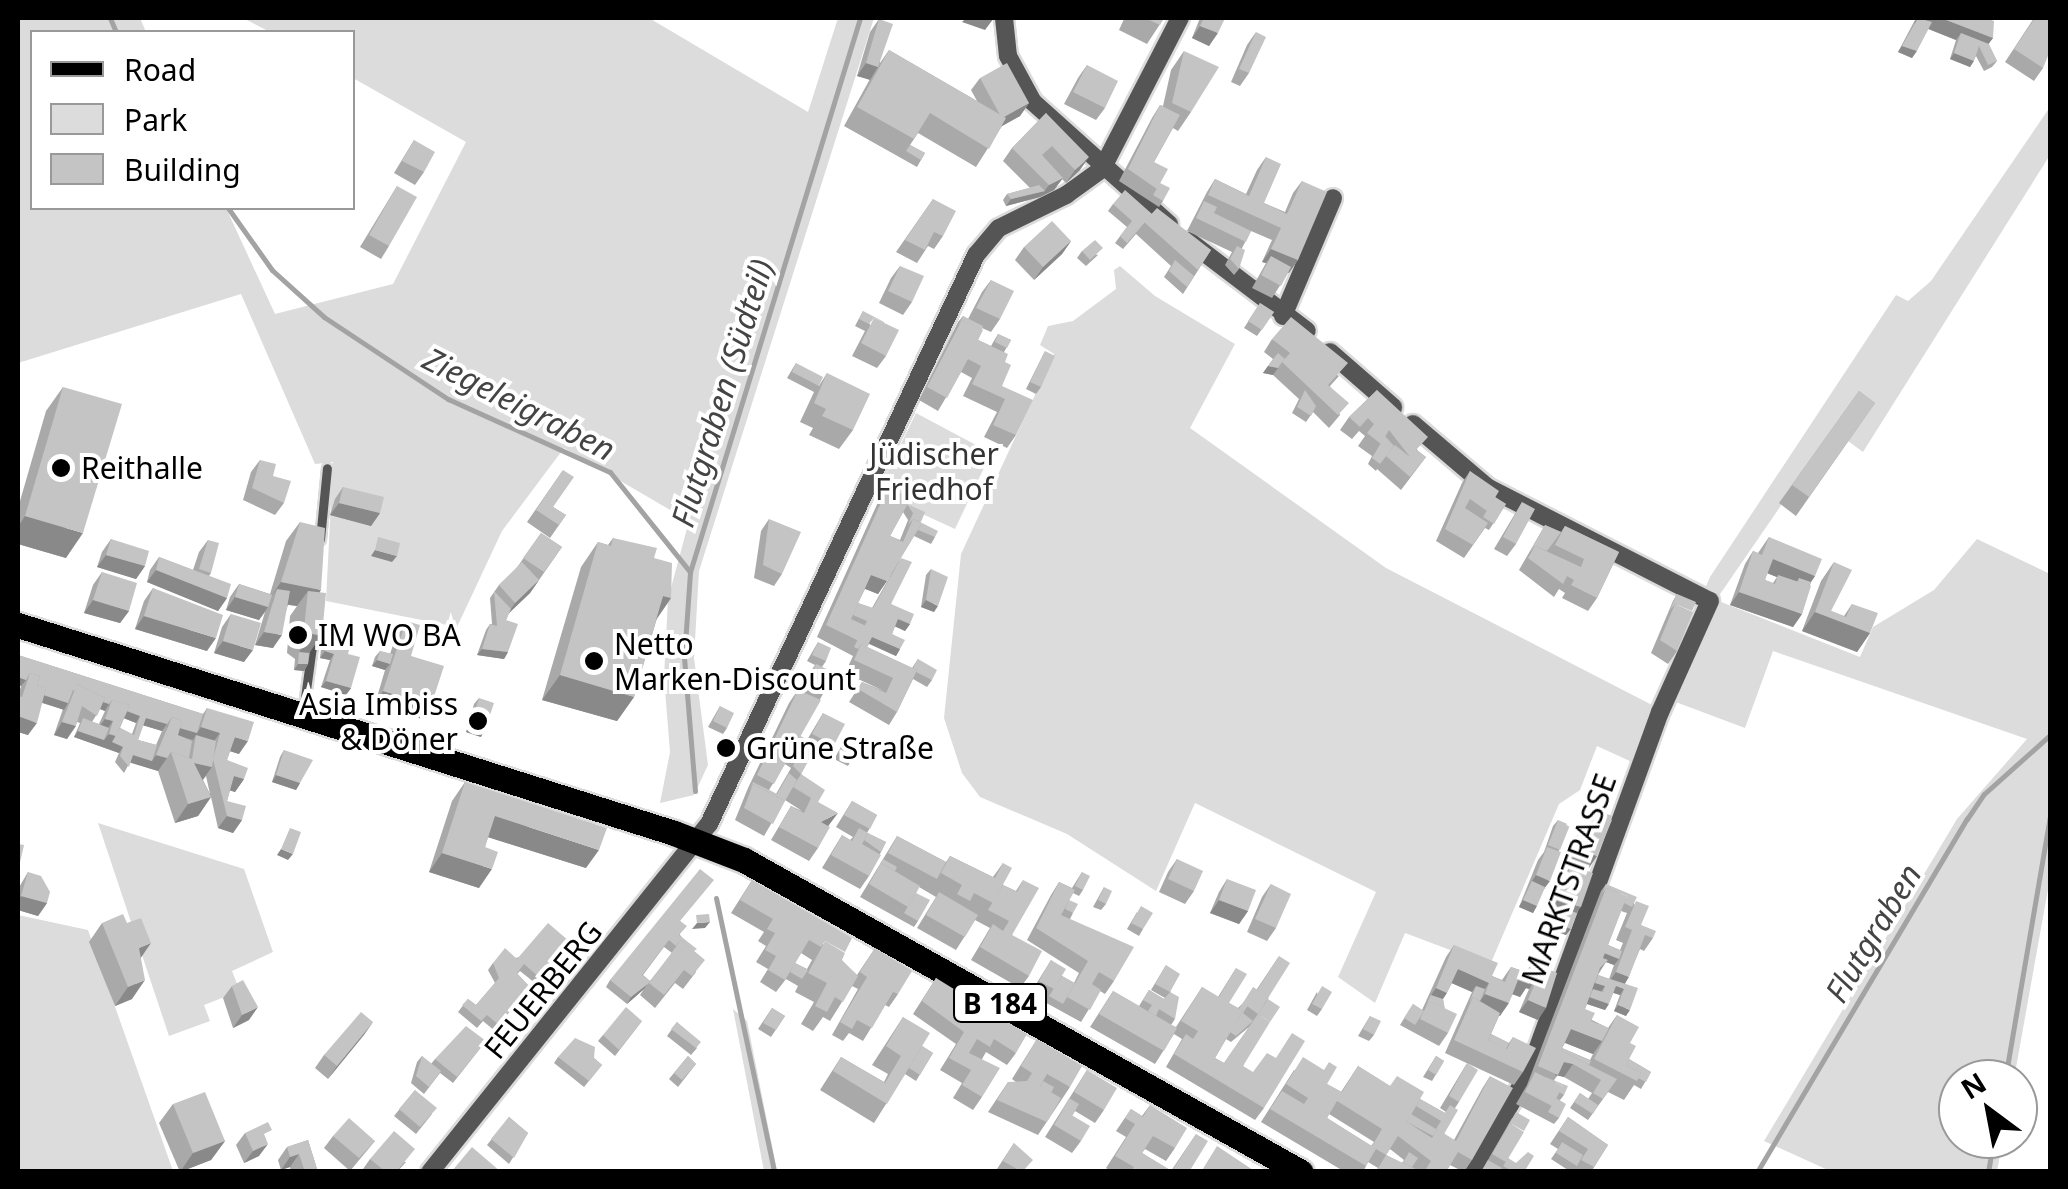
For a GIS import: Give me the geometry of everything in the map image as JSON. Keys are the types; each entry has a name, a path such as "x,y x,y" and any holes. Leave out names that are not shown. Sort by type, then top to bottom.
{"main road":[{"name":"B 184","path":"18,625 696,841 770,874 1301,1172"}],"street":[{"path":"1004,18 1008,56 1024,89 1102,169 1283,316 1333,198"},
{"path":"696,841 976,255 998,228 1066,196 1102,169 1180,18"},
{"name":"MARKTSTRASSE","path":"1283,316 1487,487 1710,601 1660,712 1528,1072 1471,1172"},
{"name":"FEUERBERG","path":"430,1172 696,841"}],"lane":[{"path":"319,554 326,468"},
{"path":"303,715 315,617"}],"green space":[{"path":"18,18 140,18 145,30 30,30 30,210 227,210 275,314 393,284 466,142 355,79 355,30 266,30 243,18 649,18 808,112 838,18 874,18 699,571 694,658 708,765 694,795 660,803 670,752 664,677 668,599 689,521 564,448 502,531 457,627 326,601 333,462 315,464 241,294 18,363"},
{"path":"2050,107 2050,155 1863,452 1848,441 1846,411 1716,600 1860,657 1873,627 1934,590 1977,539 2050,574 2050,878 2018,1059 1938,1059 1938,1159 1999,1159 1997,1171 1830,1171 1764,1141 1957,819 2027,739 1773,651 1745,728 1673,701 1601,891 1585,883 1632,762 1597,746 1580,790 1559,804 1490,965 1405,933 1375,1003 1338,977 1376,892 1195,803 1156,891 1067,834 980,797 962,773 944,718 961,554 1054,354 1040,345 1048,326 1073,321 1116,289 1114,270 1120,266 1155,296 1235,344 1190,428 1386,568 1654,706 1710,577 1896,295 1908,301 1931,281"},
{"name":"Jüdischer Friedhof","path":"916,413 991,453 955,529 877,493"},
{"path":"98,823 244,869 273,952 232,971 240,991 204,1005 210,1021 169,1036"},
{"path":"18,915 88,930 173,1171 18,1172"},
{"path":"733,1009 747,1021 777,1171 764,1171"}],"building":[{"path":"1145,18 1164,18 1160,25"},
{"path":"1204,18 1225,18 1218,33 1200,26"},
{"path":"1918,18 1932,22 1917,51 1902,46"},
{"path":"1941,18 1994,21 1993,38"},
{"path":"2035,18 2050,21 2050,51 2043,68 2014,49"},
{"path":"879,19 893,24 878,67 866,63"},
{"path":"1256,32 1266,37 1249,73 1239,69"},
{"path":"1961,33 1989,44 1997,61 1988,65 1979,46 1974,61 1954,53"},
{"path":"889,50 1006,118 989,149 930,113 914,139 857,107"},
{"path":"1184,51 1219,67 1191,112 1172,103"},
{"path":"1007,63 1029,103 1004,117 980,78"},
{"path":"1087,65 1118,81 1105,108 1073,92"},
{"path":"1160,105 1180,115 1154,162 1168,169 1157,189 1128,169"},
{"path":"1046,113 1089,157 1075,170 1052,146 1042,155 1063,178 1049,185 1012,148"},
{"path":"414,140 435,152 424,172 402,161"},
{"path":"910,145 925,153 921,160 906,151"},
{"path":"1266,157 1281,164 1264,203 1287,214 1302,181 1327,192 1298,260 1271,249 1281,228 1208,195 1215,179 1249,196"},
{"path":"1160,183 1170,188 1163,201 1153,195"},
{"path":"1039,185 1045,191 1011,199 1007,194"},
{"path":"397,186 417,197 389,246 369,235"},
{"path":"1125,190 1152,214 1127,243 1120,236 1132,221 1113,204"},
{"path":"933,199 956,211 943,236 934,232 925,250 905,240"},
{"path":"1204,201 1217,207 1214,213 1251,231 1246,242 1196,218"},
{"path":"1157,208 1211,250 1198,270 1144,222"},
{"path":"1052,221 1071,241 1043,267 1024,247"},
{"path":"1095,240 1103,248 1090,260 1082,251"},
{"path":"1237,246 1245,250 1239,269 1230,259"},
{"path":"1271,256 1291,267 1281,286 1261,275"},
{"path":"1175,260 1194,276 1187,287 1169,271"},
{"path":"900,266 924,276 912,302 888,291"},
{"path":"991,280 1014,291 1000,319 976,308"},
{"path":"1260,303 1274,312 1262,330 1248,321"},
{"path":"863,311 884,323 874,318 869,324 859,319"},
{"path":"963,316 983,326 982,330 962,320 958,326"},
{"path":"1291,317 1348,363 1328,385 1349,403 1338,415 1282,362 1290,353 1272,339"},
{"path":"874,318 899,330 886,356 861,343"},
{"path":"962,320 983,330 978,340 1008,354 1005,362 1011,365 1002,386 1033,400 1016,435 993,425 1005,399 972,384 981,366 968,359 947,398 927,387"},
{"path":"998,334 1011,340 1007,348 995,342"},
{"path":"1045,351 1055,356 1041,387 1030,382"},
{"path":"1278,353 1285,359 1278,368 1268,366"},
{"path":"796,363 823,377 819,386 792,372"},
{"path":"827,373 870,394 853,430 822,416 826,409 814,403"},
{"name":"Reithalle","path":"63,387 122,404 83,533 25,516"},
{"path":"1305,390 1316,406 1311,416 1297,407"},
{"path":"1377,390 1428,437 1416,450 1426,457 1410,477 1386,456 1395,445 1410,457 1389,430 1381,444 1367,433 1374,424 1368,418 1360,427 1349,417"},
{"path":"1859,391 1875,403 1809,497 1792,485"},
{"path":"1385,436 1394,446 1380,464 1372,458"},
{"path":"260,460 276,464 273,476 291,481 284,503 252,488"},
{"path":"563,470 574,477 553,507 566,515 559,525 536,510"},
{"path":"1470,471 1499,491 1487,511 1470,499 1465,508 1488,523 1473,545 1445,529"},
{"path":"343,487 384,497 380,513 339,503"},
{"path":"888,487 911,498 890,536 903,542 913,519 922,523 887,581 871,575 851,619 866,626 859,641 826,625"},
{"path":"1495,497 1506,504 1494,524 1483,517"},
{"path":"1522,502 1535,509 1516,544 1503,537"},
{"path":"907,504 925,512 921,522 913,519 908,525 913,513"},
{"path":"769,519 801,532 782,574 763,565"},
{"path":"300,522 325,528 321,590 281,582"},
{"path":"922,523 938,531 935,537 918,530"},
{"path":"1545,525 1561,532 1547,551 1535,546 1530,552"},
{"path":"1565,526 1619,552 1597,598 1571,585 1574,580 1567,576 1563,584 1528,558 1535,546 1581,567 1584,559 1555,545"},
{"path":"541,533 562,547 544,572 523,558"},
{"path":"378,537 400,543 397,556 375,550"},
{"path":"1769,537 1822,559 1815,576 1773,559 1765,580 1775,584 1778,575 1811,586 1802,614 1739,592 1753,551 1762,555"},
{"name":"Netto Marken-Discount","path":"613,538 657,548 654,558 672,563 671,598 663,596 634,697 560,675 598,542 611,546"},
{"path":"111,539 149,551 145,566 106,555"},
{"path":"208,540 219,543 211,573 199,569"},
{"path":"159,557 231,584 227,598 156,570"},
{"path":"901,558 912,562 891,604 914,614 910,624 898,619 892,634 905,640 900,649 872,637 867,647 854,647 867,621 853,615 858,603 873,608"},
{"path":"522,562 539,580 515,603 499,585"},
{"path":"1834,562 1852,570 1831,611 1846,617 1852,604 1878,613 1870,633 1815,612"},
{"path":"931,569 948,577 938,606 926,600"},
{"path":"102,572 137,583 129,611 93,600"},
{"path":"239,584 272,595 268,607 235,597"},
{"path":"153,588 223,615 216,638 144,616"},
{"path":"277,589 290,591 282,635 264,632"},
{"path":"308,591 326,593 322,635 304,628"},
{"path":"494,591 511,609 506,620 518,624 508,652 482,649 490,624 497,626"},
{"path":"1677,594 1696,602 1692,611 1675,604 1670,610"},
{"path":"1675,604 1693,612 1677,651 1660,640"},
{"path":"231,614 261,623 253,650 223,641"},
{"path":"406,621 420,625 411,656 444,666 431,706 383,691"},
{"path":"326,635 351,642 348,654 360,657 351,688 326,681 334,654 325,651"},
{"path":"818,642 831,648 826,661 812,655"},
{"path":"861,644 917,670 897,712 858,689 862,682 886,693 893,678 854,660"},
{"path":"380,651 393,654 390,664 377,660"},
{"path":"299,652 309,653 308,664 298,664"},
{"path":"18,655 203,714 197,733 180,728 182,721 172,717 167,724 146,718 138,740 157,745 152,761 133,755 129,767 120,756 123,747 112,742 120,728 134,735 140,716 127,711 130,705 103,702 105,698 77,684 68,703 44,695 46,688 37,685 40,676 30,673 26,680 18,677"},
{"path":"918,659 937,670 932,680 913,668"},
{"path":"816,664 833,672 824,692 807,684"},
{"path":"30,673 40,676 37,685 46,688 37,723 18,716 18,696 22,697"},
{"path":"77,684 105,698 97,716 82,706 76,726 62,722"},
{"path":"798,690 821,700 796,744 815,749 801,774 793,766 799,755 792,751 774,784 757,775"},
{"name":"Asia Imbiss & Döner","path":"479,698 494,703 485,730 470,726"},
{"path":"112,700 130,705 116,736 109,734 113,721 105,719"},
{"path":"720,706 734,713 727,728 713,721"},
{"path":"207,708 254,722 248,741 235,737 227,760 248,768 244,779 234,776 227,801 246,806 242,820 227,816 213,759 220,733 201,727"},
{"path":"823,713 845,724 834,745 812,734"},
{"path":"172,717 182,721 178,735 192,741 189,758 171,752 167,758 156,755"},
{"path":"83,718 109,728 104,740 78,731"},
{"path":"196,735 216,741 212,767 194,763 211,797 188,804 171,752 192,759"},
{"path":"800,736 808,740 805,746 796,744"},
{"path":"845,740 858,747 852,759 839,753"},
{"path":"284,750 313,760 300,783 276,775"},
{"path":"789,773 797,780 785,801 753,784 749,791 753,782 777,794"},
{"path":"801,774 825,790 818,802 838,813 821,822 830,827 818,848 779,827 791,806 804,813 811,798 793,787"},
{"path":"465,782 607,828 599,850 495,816 485,847 498,852 492,869 442,853"},
{"path":"753,784 785,801 773,824 744,808"},
{"path":"852,801 877,815 870,829 844,815"},
{"path":"1591,807 1612,816 1610,820 1591,812 1586,818"},
{"path":"1591,812 1612,820 1597,856 1576,847"},
{"path":"1558,820 1570,825 1560,850 1548,845"},
{"path":"290,828 301,832 293,854 281,849"},
{"path":"859,828 868,833 862,844 881,855 869,876 831,855 842,835 852,841"},
{"path":"868,833 886,842 881,852 864,840"},
{"path":"897,836 946,862 937,879 888,853"},
{"path":"18,844 24,845 18,871"},
{"path":"1547,847 1561,852 1550,881 1536,875"},
{"path":"950,856 995,878 1003,863 1012,868 993,903 974,893 970,901 957,894 962,885 941,873"},
{"path":"883,859 897,867 895,871 881,863 877,870"},
{"path":"1177,859 1203,871 1194,891 1168,879"},
{"path":"881,863 920,886 908,907 869,884"},
{"path":"1571,865 1593,873 1581,907 1558,899"},
{"path":"700,869 714,880 680,921 687,926 679,935 697,949 694,951 681,940 676,946 669,940 642,975 649,983 631,997 610,980"},
{"path":"28,872 41,876 50,892 47,903 21,896"},
{"path":"1082,872 1090,876 1083,890 1075,886"},
{"path":"1227,879 1256,890 1248,911 1219,900"},
{"path":"752,880 852,938 845,952 825,941 821,947 809,940 785,980 768,970 776,956 765,950 775,933 767,929 773,919 740,900"},
{"path":"1023,880 1039,888 1012,935 1042,951 1029,976 980,947 993,924 1003,931 1009,921 988,910 1003,885 1017,892"},
{"path":"1532,881 1545,887 1537,906 1523,900"},
{"path":"1059,882 1075,890 1061,915 1134,947 1114,981 1099,972 1092,984 1101,990 1090,1010 1067,997 1088,961 1036,928"},
{"path":"1271,884 1291,894 1276,928 1255,919"},
{"path":"1606,884 1637,897 1632,907 1624,903 1627,896 1606,888 1602,894"},
{"path":"1104,887 1112,891 1106,904 1098,900"},
{"path":"1606,888 1627,896 1603,958 1608,960 1600,968 1585,1009 1595,1013 1591,1021 1609,1028 1602,1041 1571,1029 1561,1051 1617,1079 1603,1099 1593,1093 1601,1080 1573,1064 1564,1062 1558,1075 1538,1066"},
{"path":"939,892 978,915 965,937 926,915"},
{"path":"916,893 930,900 918,921 904,913"},
{"path":"1069,900 1078,904 1073,913 1065,909"},
{"path":"1636,901 1649,906 1641,925 1656,931 1653,938 1645,935 1629,977 1616,972 1632,930 1625,927"},
{"path":"1141,906 1153,913 1143,929 1131,923"},
{"path":"1562,908 1577,913 1571,929 1556,923"},
{"path":"123,914 127,923 141,918 151,943 139,948 145,980 128,987 102,923"},
{"path":"709,914 710,922 697,923 696,915"},
{"path":"548,923 569,941 539,977 524,964 517,973 529,986 499,1025 487,1015 481,1021 462,1005 468,999 476,1005 499,978 493,963 505,948 517,959"},
{"path":"681,940 705,960 692,976 684,970 664,995 649,983"},
{"path":"825,941 845,953 842,960 858,976 843,1002 835,997 827,1012 815,1006 827,983 808,973"},
{"path":"1454,945 1498,963 1492,976 1505,982 1511,967 1532,975 1529,984 1518,980 1509,1003 1485,994 1489,983 1458,969 1447,993 1436,988"},
{"path":"1608,945 1622,951 1619,959 1604,953"},
{"path":"875,948 912,971 898,994 893,992 872,1028 857,1020 852,1029 840,1022 867,977 860,972"},
{"path":"1279,956 1290,963 1258,1014 1247,1006"},
{"path":"1051,960 1066,969 1054,989 1039,981"},
{"path":"795,963 808,970 802,979 790,972"},
{"path":"1532,963 1557,973 1546,1008 1528,1000 1538,976 1528,972"},
{"path":"1166,965 1180,974 1170,992 1155,984"},
{"path":"1236,968 1247,974 1229,1003 1243,1011 1215,1058 1224,1063 1258,1014 1270,1022 1243,1066 1253,1072 1267,1053 1276,1058 1292,1033 1305,1041 1264,1108 1174,1054 1186,1034 1193,1039 1198,1031 1181,1021 1202,987 1219,997"},
{"path":"1598,975 1638,988 1630,1010 1618,1005 1624,989 1616,986 1609,1004 1590,997 1593,989 1603,992 1605,986 1595,983"},
{"path":"1062,976 1075,983 1063,1004 1049,996"},
{"path":"936,978 1027,1034 1016,1053 994,1039 990,1047 977,1039 969,1053 1000,1068 982,1097 962,1085 971,1070 949,1058 964,1032 922,1001"},
{"path":"243,980 258,1007 242,1015 232,986"},
{"path":"1322,986 1332,992 1322,1009 1312,1004"},
{"path":"1476,986 1485,989 1480,1001 1473,997 1469,1003"},
{"path":"1253,987 1258,990 1243,1013 1253,1021 1236,1036 1230,1032"},
{"path":"1149,990 1164,999 1170,992 1179,997 1175,1019 1159,1009 1156,1016 1148,1011 1152,1005 1143,1000"},
{"path":"1113,991 1177,1028 1164,1051 1099,1014"},
{"path":"1431,995 1443,999 1445,1009 1429,1001 1425,1007"},
{"path":"1473,997 1500,1013 1488,1040 1507,1049 1513,1037 1536,1048 1523,1072 1454,1040"},
{"path":"1268,999 1280,1007 1270,1022 1258,1014 1253,1021"},
{"path":"1429,1001 1457,1014 1448,1033 1420,1019"},
{"path":"1413,1004 1424,1011 1415,1025 1404,1018"},
{"path":"626,1007 642,1021 619,1050 603,1035"},
{"path":"772,1008 785,1016 776,1030 763,1023"},
{"path":"361,1012 373,1022 337,1066 324,1055"},
{"path":"1617,1015 1639,1027 1630,1043 1636,1046 1626,1065 1641,1073 1637,1081 1594,1059"},
{"path":"1370,1016 1381,1021 1374,1035 1363,1029"},
{"path":"903,1017 930,1033 887,1104 833,1071 841,1057 885,1083 901,1056 886,1046"},
{"path":"677,1022 701,1042 696,1048 671,1029"},
{"path":"466,1026 486,1041 457,1077 435,1059"},
{"path":"1491,1034 1509,1043 1506,1049 1488,1040"},
{"path":"575,1038 595,1047 594,1058 602,1065 589,1081 558,1057"},
{"path":"1037,1039 1082,1066 1070,1087 1047,1074 1040,1086 1061,1098 1047,1122 997,1100 1008,1082 1027,1081 1032,1073 1021,1066"},
{"path":"922,1046 933,1053 920,1075 909,1068"},
{"path":"1562,1048 1591,1061 1589,1065 1561,1051"},
{"path":"422,1056 441,1071 429,1087 416,1076"},
{"path":"688,1056 696,1064 682,1080 674,1073"},
{"path":"1436,1056 1444,1061 1436,1075 1428,1070"},
{"path":"1303,1057 1324,1070 1329,1062 1337,1067 1327,1084 1342,1092 1358,1066 1390,1086 1397,1076 1424,1092 1407,1122 1432,1138 1437,1129 1456,1141 1490,1076 1513,1088 1472,1160 1458,1152 1446,1172 1424,1172 1431,1161 1398,1136 1386,1155 1376,1149 1366,1166 1270,1109 1282,1091 1304,1104 1308,1098 1286,1084","holes":["1337,1101 1382,1129 1372,1146 1327,1118"]},
{"path":"1629,1059 1651,1072 1646,1082 1638,1078 1641,1073 1626,1065"},
{"path":"1467,1063 1478,1070 1459,1102 1449,1096"},
{"path":"1087,1070 1117,1088 1104,1110 1074,1092"},
{"path":"1535,1072 1563,1086 1552,1106 1525,1092"},
{"path":"1543,1076 1568,1086 1564,1095 1559,1092 1563,1086"},
{"path":"1043,1081 1054,1087 1051,1093 1040,1086"},
{"path":"415,1090 437,1108 420,1127 399,1109"},
{"path":"205,1092 225,1141 193,1153 173,1104"},
{"path":"1580,1093 1598,1105 1593,1114 1574,1102"},
{"path":"1069,1098 1079,1104 1072,1116 1063,1110 1059,1116"},
{"path":"1556,1098 1566,1104 1559,1118 1548,1112"},
{"path":"1420,1099 1445,1113 1450,1105 1458,1110 1444,1134 1437,1129 1433,1136 1407,1122 1411,1114 1436,1129 1441,1121 1416,1106"},
{"path":"1150,1105 1187,1128 1175,1148 1153,1136 1142,1153 1172,1171 1196,1134 1208,1141 1189,1172 1131,1172 1134,1167 1115,1156 1135,1124 1125,1118 1131,1109 1143,1117"},
{"path":"1063,1110 1090,1126 1081,1141 1054,1125"},
{"path":"1516,1112 1530,1120 1524,1131 1510,1123 1506,1129"},
{"path":"509,1117 528,1133 514,1158 491,1139"},
{"path":"1568,1117 1608,1145 1594,1167 1581,1160 1588,1149 1559,1131"},
{"path":"349,1118 375,1141 359,1158 333,1136"},
{"path":"268,1122 272,1130 264,1134 268,1144 253,1151 245,1133"},
{"path":"1510,1123 1524,1132 1506,1162 1492,1154"},
{"path":"394,1131 415,1149 396,1172 386,1172 370,1159"},
{"path":"308,1140 318,1172 305,1172 299,1154 290,1157 287,1147"},
{"path":"1562,1142 1583,1155 1577,1166 1556,1153"},
{"path":"1014,1143 1033,1160 1022,1172 1003,1161"},
{"path":"1217,1146 1256,1172 1201,1172"},
{"path":"472,1147 501,1172 452,1171"},
{"path":"1409,1152 1418,1158 1412,1167 1403,1163"},
{"path":"1528,1152 1534,1156 1524,1172 1503,1166 1508,1158 1516,1163"},
{"path":"1386,1155 1422,1172 1376,1172"},
{"path":"1488,1160 1502,1168 1500,1172 1481,1172"}],"waterway":[{"name":"Ziegeleigraben","path":"110,18 115,30"},
{"name":"Flutgraben (Südteil)","path":"695,791 684,658 690,572 860,18"},
{"name":"Ziegeleigraben","path":"229,210 272,270 324,317 448,399 610,472 690,572"},
{"name":"Flutgraben","path":"1757,1172 1967,819 1984,794 2050,735"},
{"path":"2008,1059 2050,816"},
{"name":"Flutgraben (Südteil)","path":"716,898 774,1172"},
{"path":"1988,1172 1990,1159"}],"place":[{"name":"Reithalle","path":"61,468"},
{"name":"IM WO BA","path":"298,635"},
{"name":"Netto Marken-Discount","path":"594,661"},
{"name":"Asia Imbiss & Döner","path":"478,721"},
{"name":"Grüne Straße","path":"726,748"}]}
